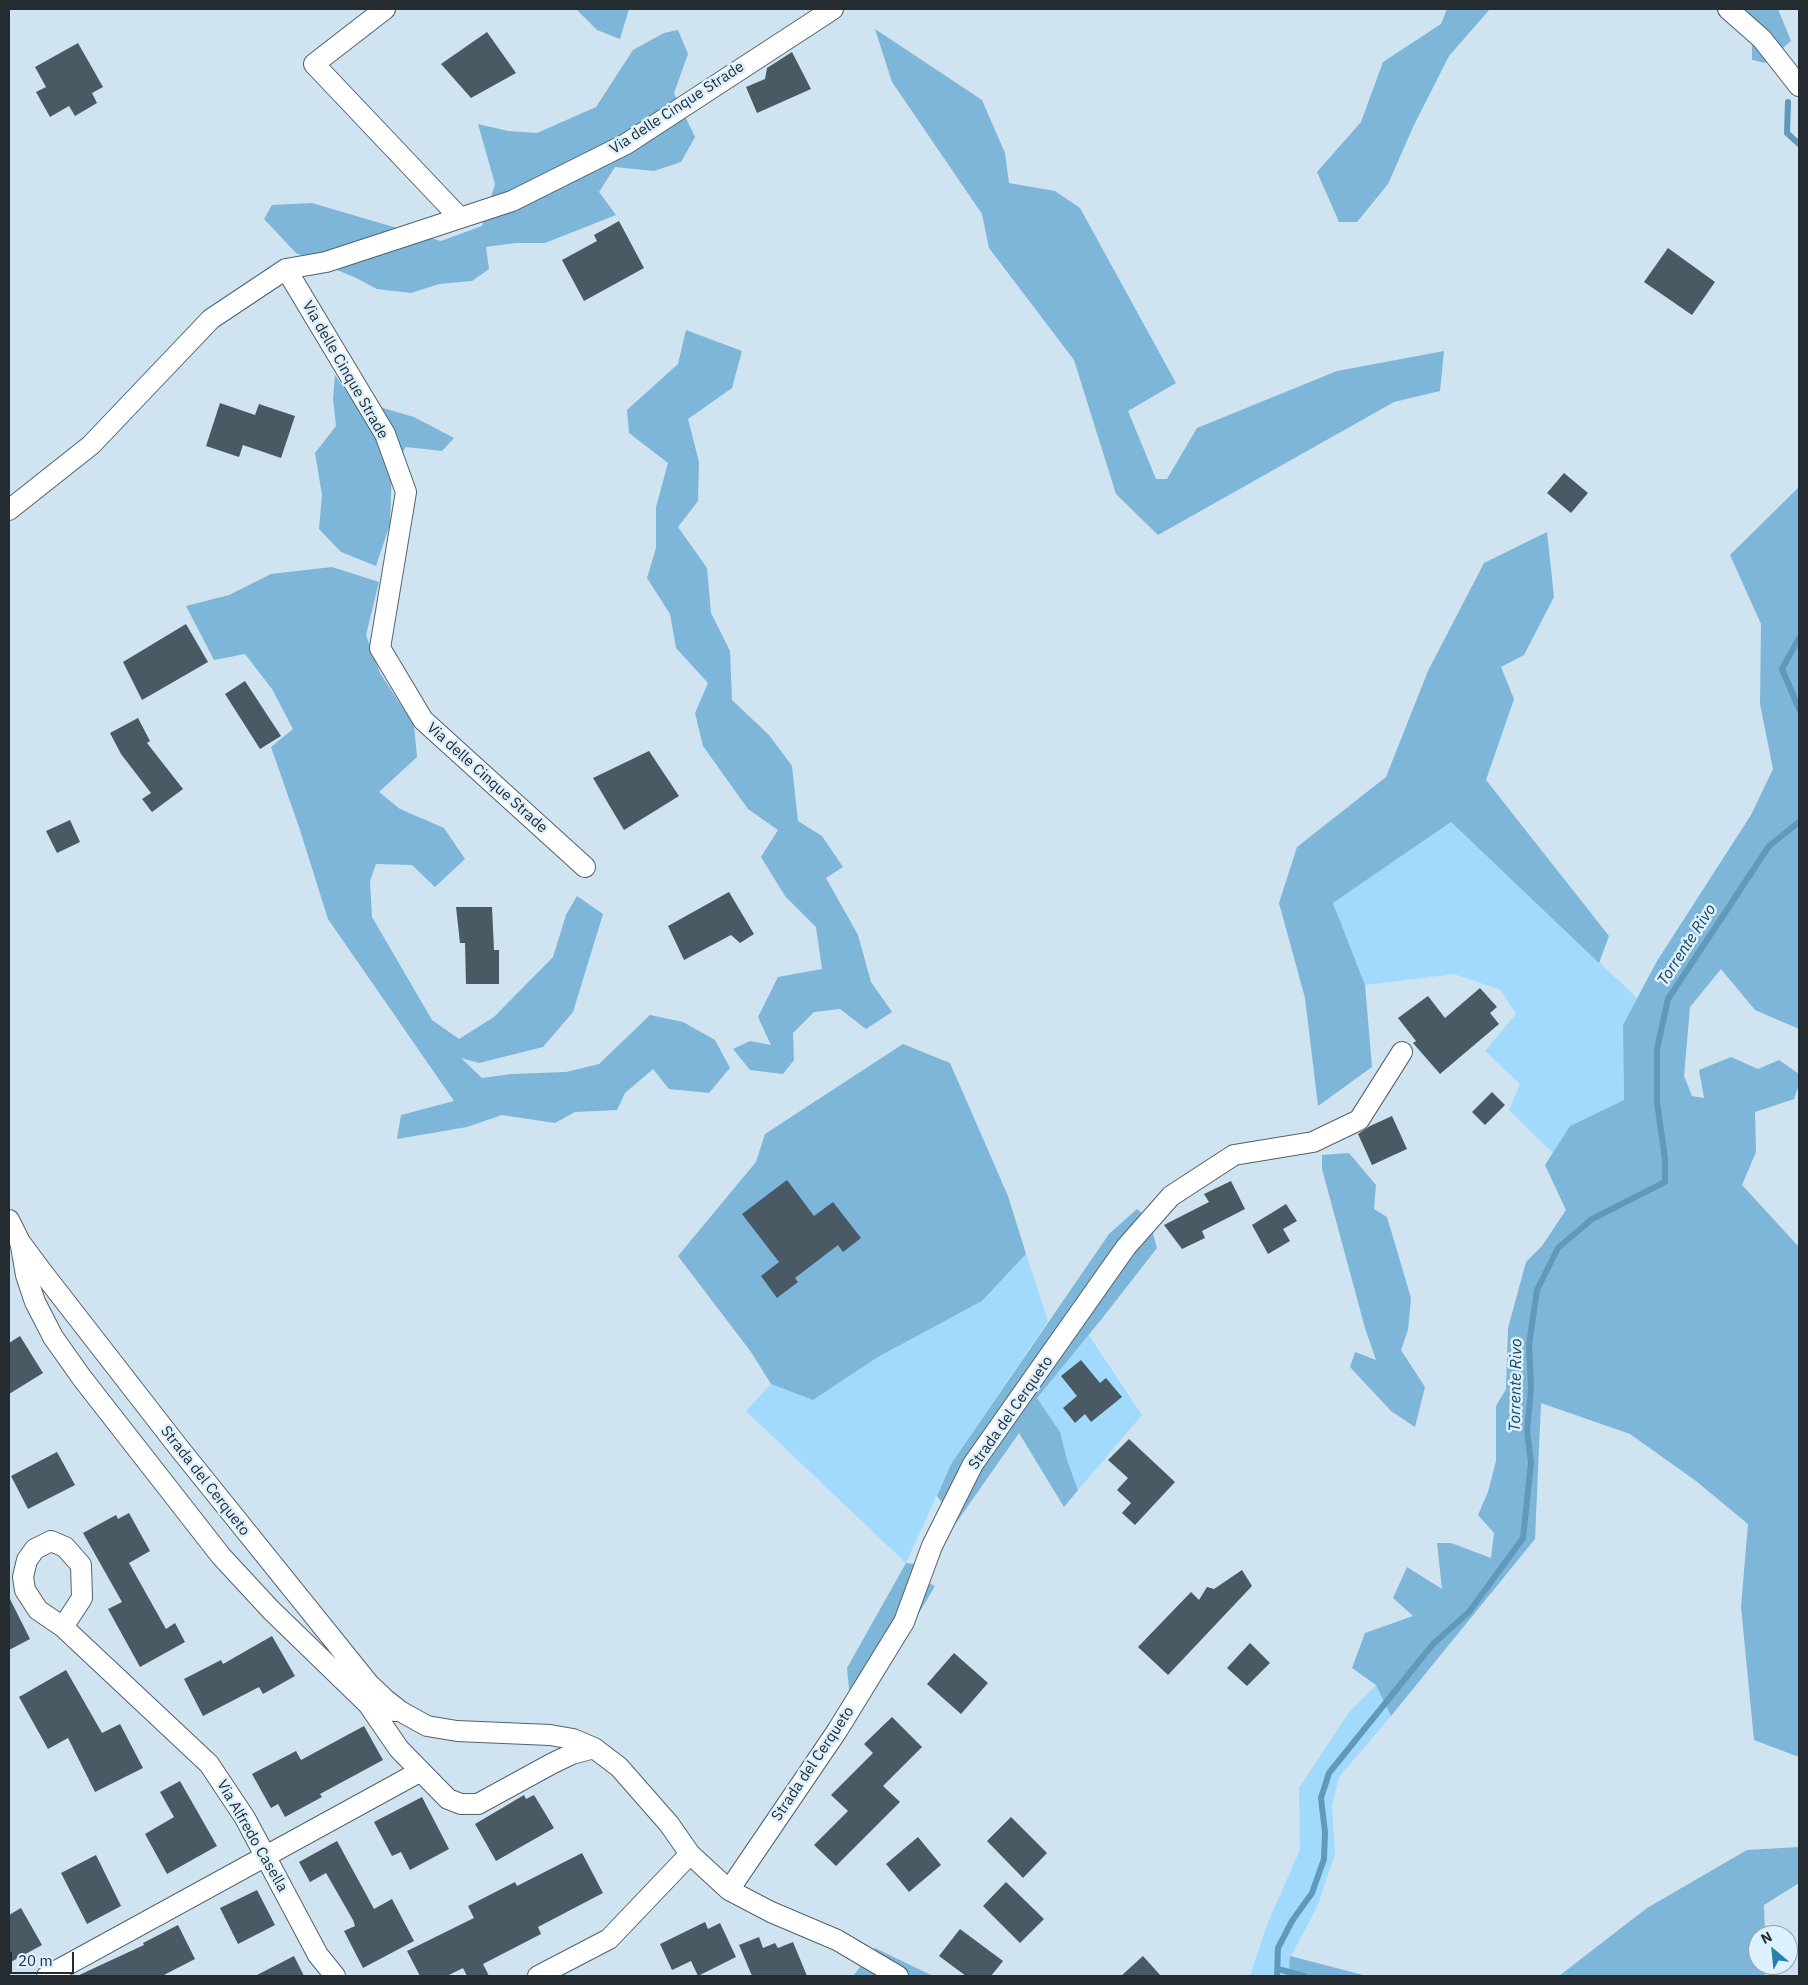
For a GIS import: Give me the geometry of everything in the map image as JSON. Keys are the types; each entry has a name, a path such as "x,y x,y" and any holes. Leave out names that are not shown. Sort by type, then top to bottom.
{"street":[{"path":"385,9 314,64 460,218"},
{"name":"Via delle Cinque Strade","path":"9,510 91,445 212,319 286,269 326,262 512,201 626,144 833,9"},
{"path":"1728,9 1762,39 1799,86"},
{"name":"Via delle Cinque Strade","path":"286,269 385,434 406,492 380,648 423,720 585,867"},
{"name":"Strada del Cerqueto","path":"728,1890 837,1731 904,1622 932,1546 973,1464 1126,1247 1171,1196 1234,1155 1313,1142 1359,1120 1402,1052"},
{"name":"Strada del Cerqueto","path":"9,1220 20,1242 303,1604 369,1684 400,1711 427,1726 457,1731 550,1735 573,1739 594,1748 619,1768 669,1824 690,1854 728,1890 837,1940 898,1976"},
{"name":"Strada del Cerqueto","path":"20,1242 26,1275 35,1302 53,1337 82,1378 221,1556 271,1610 368,1704 400,1749 448,1799 461,1804 478,1804 553,1762 594,1748"},
{"name":"Via Alfredo Casella","path":"63,1627 209,1764 245,1818 318,1956 335,1976"},
{"name":"Strada del Cerqueto","path":"368,1704 382,1710 400,1711"},
{"path":"47,1976 421,1771"},
{"path":"538,1976 608,1939 690,1854"}],"shaded area":[{"path":"576,9 629,9 620,39 597,30"},
{"path":"1447,9 1490,9 1449,56 1414,125 1388,184 1357,222 1339,222 1317,172 1361,122 1383,62 1441,24"},
{"path":"1716,9 1778,9 1791,41 1765,63 1752,60 1752,44"},
{"path":"875,29 982,100 1005,153 1009,183 1055,191 1080,208 1176,383 1128,411 1156,479 1167,479 1197,428 1337,371 1444,351 1440,391 1394,402 1158,535 1116,494 1074,360 989,248 982,214 892,82"},
{"path":"678,30 688,54 674,93 695,137 681,162 654,171 615,167 599,192 616,215 545,243 516,243 486,247 489,269 472,281 439,284 411,293 377,289 354,277 296,253 264,219 272,205 312,203 441,241 482,226 495,184 478,124 508,131 537,133 596,107 633,50 664,33"},
{"path":"686,330 742,351 732,388 688,419 699,462 698,501 678,527 707,568 711,613 730,651 732,700 769,735 792,766 798,821 822,836 843,867 826,878 858,935 871,982 892,1012 866,1029 840,1009 814,1012 793,1033 794,1060 783,1074 750,1070 733,1049 750,1041 771,1045 758,1017 778,977 822,969 816,927 785,896 761,857 778,830 748,809 703,746 695,713 708,683 676,648 670,614 647,578 656,548 656,507 668,463 629,433 627,410 678,364"},
{"path":"335,375 352,399 414,417 454,438 442,451 406,447 392,468 390,524 376,566 341,552 319,529 322,495 315,453 336,426 333,399"},
{"path":"1799,487 1799,1029 1755,1010 1721,969 1690,1007 1684,1076 1692,1096 1704,1098 1699,1070 1731,1057 1758,1069 1779,1060 1799,1074 1799,1084 1794,1099 1755,1112 1756,1152 1742,1185 1799,1247 1799,1757 1754,1740 1741,1607 1748,1524 1696,1481 1630,1434 1541,1403 1535,1539 1391,1716 1376,1685 1352,1668 1365,1633 1413,1616 1393,1598 1407,1567 1442,1589 1437,1543 1451,1543 1491,1558 1494,1533 1478,1515 1488,1492 1496,1461 1496,1406 1506,1389 1508,1328 1526,1262 1542,1246 1566,1210 1545,1165 1570,1126 1624,1100 1623,1025 1657,961 1751,815 1773,769 1760,704 1761,624 1730,555"},
{"path":"1547,532 1554,597 1524,655 1501,667 1514,699 1486,780 1609,936 1599,963 1451,822 1333,903 1365,985 1372,1067 1318,1106 1305,998 1279,903 1297,847 1386,777 1428,671 1484,563"},
{"path":"332,567 379,582 366,635 380,673 414,725 417,757 379,792 400,809 444,828 465,859 435,887 412,865 376,864 370,881 372,917 432,1020 459,1039 494,1017 553,957 566,915 577,896 603,914 573,1012 543,1047 479,1063 461,1058 482,1078 511,1074 566,1072 599,1064 650,1015 683,1022 715,1040 730,1068 709,1093 669,1089 653,1069 625,1093 617,1110 575,1112 555,1123 502,1115 467,1127 397,1139 401,1115 454,1101 328,919 271,747 293,729 272,689 245,654 214,660 186,606 229,595 271,574"},
{"path":"1451,822 1637,998 1623,1025 1624,1100 1570,1126 1553,1153 1509,1110 1520,1084 1485,1051 1516,1014 1501,990 1454,974 1365,985 1333,903"},
{"path":"903,1044 950,1063 1008,1196 1026,1254 982,1301 878,1357 813,1400 771,1384 751,1352 678,1256 756,1162 765,1134"},
{"path":"1349,1153 1376,1185 1374,1209 1387,1217 1411,1298 1408,1330 1401,1350 1425,1387 1415,1427 1391,1411 1350,1367 1355,1352 1376,1360 1365,1328 1322,1169 1322,1155"},
{"path":"1137,1209 1149,1219 1157,1248 1037,1398 1060,1432 1067,1460 1078,1490 1064,1507 1019,1433 956,1523 937,1496 951,1464 1109,1234"},
{"path":"1026,1254 1048,1321 951,1464 906,1563 746,1411 771,1384 813,1400 878,1357 982,1301"},
{"path":"1088,1334 1142,1415 1078,1490 1067,1460 1060,1432 1037,1398"},
{"path":"906,1563 932,1566 926,1582 935,1586 872,1692 849,1689 847,1668"},
{"path":"1376,1685 1391,1716 1339,1777 1332,1806 1335,1854 1317,1907 1291,1956 1289,1976 1250,1976 1268,1922 1300,1850 1299,1788 1349,1712"},
{"path":"1799,1847 1799,1883 1764,1905 1765,1925 1748,1925 1748,1975 1765,1976 1559,1976 1647,1908 1747,1850"},
{"path":"875,1948 933,1976 853,1976"},
{"path":"1290,1956 1367,1976 1289,1976"}],"building":[{"path":"487,32 516,73 471,98 441,64"},
{"path":"78,43 103,87 92,93 97,103 75,116 69,106 50,117 36,92 46,87 35,67"},
{"path":"792,52 811,89 757,113 746,87 765,79 767,68"},
{"path":"619,221 644,268 584,301 562,260 597,241 594,235"},
{"path":"1668,248 1715,282 1692,315 1644,282"},
{"path":"220,403 255,415 259,404 295,416 281,458 243,445 239,457 206,446"},
{"path":"1564,473 1588,493 1571,513 1547,493"},
{"path":"186,624 208,662 142,700 123,662"},
{"path":"245,681 281,736 260,749 225,694"},
{"path":"138,718 150,741 147,743 183,789 152,812 142,799 151,793 121,754 110,733"},
{"path":"649,751 679,796 624,830 593,778"},
{"path":"70,820 80,842 57,853 46,831"},
{"path":"729,892 754,934 740,943 731,935 684,960 668,926"},
{"path":"456,907 492,907 494,950 499,950 499,984 466,984 465,943 460,943"},
{"path":"1480,988 1497,1007 1490,1013 1499,1024 1440,1074 1413,1043 1416,1041 1398,1018 1428,996 1445,1018"},
{"path":"1492,1092 1505,1105 1485,1125 1472,1112"},
{"path":"1392,1116 1407,1149 1372,1165 1358,1134"},
{"path":"787,1180 814,1216 833,1202 861,1238 843,1252 838,1245 795,1278 798,1282 777,1298 761,1276 779,1262 742,1214"},
{"path":"1231,1181 1245,1209 1202,1231 1205,1238 1182,1249 1164,1225 1209,1202 1204,1194"},
{"path":"1286,1204 1297,1221 1283,1229 1290,1241 1268,1254 1252,1225"},
{"path":"20,1336 43,1373 9,1394 9,1343"},
{"path":"1081,1360 1100,1383 1106,1378 1122,1397 1091,1422 1085,1414 1075,1423 1063,1408 1077,1396 1061,1376"},
{"path":"1129,1439 1175,1482 1135,1525 1122,1513 1131,1503 1117,1490 1128,1478 1108,1460"},
{"path":"57,1452 75,1485 28,1509 11,1476"},
{"path":"129,1513 150,1551 129,1563 166,1629 175,1623 185,1642 140,1667 108,1609 122,1602 83,1533 116,1515 118,1519"},
{"path":"1242,1570 1252,1586 1168,1675 1138,1647 1191,1592 1199,1600 1207,1587 1214,1589"},
{"path":"9,1597 30,1639 9,1650"},
{"path":"272,1636 295,1676 263,1694 259,1687 203,1716 184,1679 221,1660 223,1664"},
{"path":"1250,1643 1270,1663 1247,1686 1227,1668"},
{"path":"954,1653 988,1683 961,1714 927,1684"},
{"path":"66,1670 102,1733 120,1724 143,1768 95,1792 68,1738 48,1749 19,1697"},
{"path":"892,1717 922,1747 883,1786 900,1802 836,1866 814,1845 848,1811 831,1795 873,1753 864,1744"},
{"path":"364,1726 383,1760 320,1794 322,1797 285,1817 278,1804 271,1808 252,1774 296,1751 301,1760"},
{"path":"180,1781 217,1846 167,1874 145,1834 174,1817 160,1792"},
{"path":"524,1795 526,1799 534,1795 554,1828 496,1861 475,1824"},
{"path":"422,1797 449,1849 410,1870 401,1852 392,1856 374,1822"},
{"path":"1011,1817 1047,1853 1023,1878 987,1841"},
{"path":"918,1837 941,1865 909,1892 886,1864"},
{"path":"337,1841 374,1909 392,1899 414,1941 363,1968 344,1931 355,1926 353,1920 326,1873 310,1882 299,1862"},
{"path":"582,1853 603,1893 538,1927 541,1934 483,1964 489,1976 467,1976 463,1968 447,1976 420,1976 407,1951 474,1918 468,1906 515,1882 517,1886"},
{"path":"96,1855 121,1906 87,1924 61,1873"},
{"path":"1006,1882 1044,1919 1020,1943 983,1906"},
{"path":"257,1890 275,1925 238,1944 220,1908"},
{"path":"21,1908 42,1945 9,1963 9,1915"},
{"path":"705,1922 708,1929 720,1923 736,1957 698,1976 691,1961 672,1970 660,1944"},
{"path":"178,1925 195,1959 162,1976 77,1976 144,1945 143,1943"},
{"path":"960,1929 1003,1961 991,1976 966,1976 939,1956"},
{"path":"759,1937 763,1948 775,1943 778,1948 793,1942 807,1976 752,1976 739,1945"},
{"path":"294,1956 304,1976 255,1976"},
{"path":"1143,1956 1161,1976 1121,1976"}],"waterway":[{"path":"1788,102 1787,133 1799,144"},
{"name":"Torrente Rivo","path":"1799,638 1782,669 1799,709"},
{"name":"Torrente Rivo","path":"1277,1976 1278,1948 1292,1921 1312,1893 1324,1859 1325,1832 1321,1798 1329,1773 1433,1644 1469,1612 1523,1538 1531,1463 1527,1430 1531,1388 1529,1345 1537,1290 1558,1248 1592,1219 1665,1182 1665,1159 1657,1102 1657,1049 1668,999 1769,846 1799,822"},
{"path":"1278,1969 1304,1976"}]}
